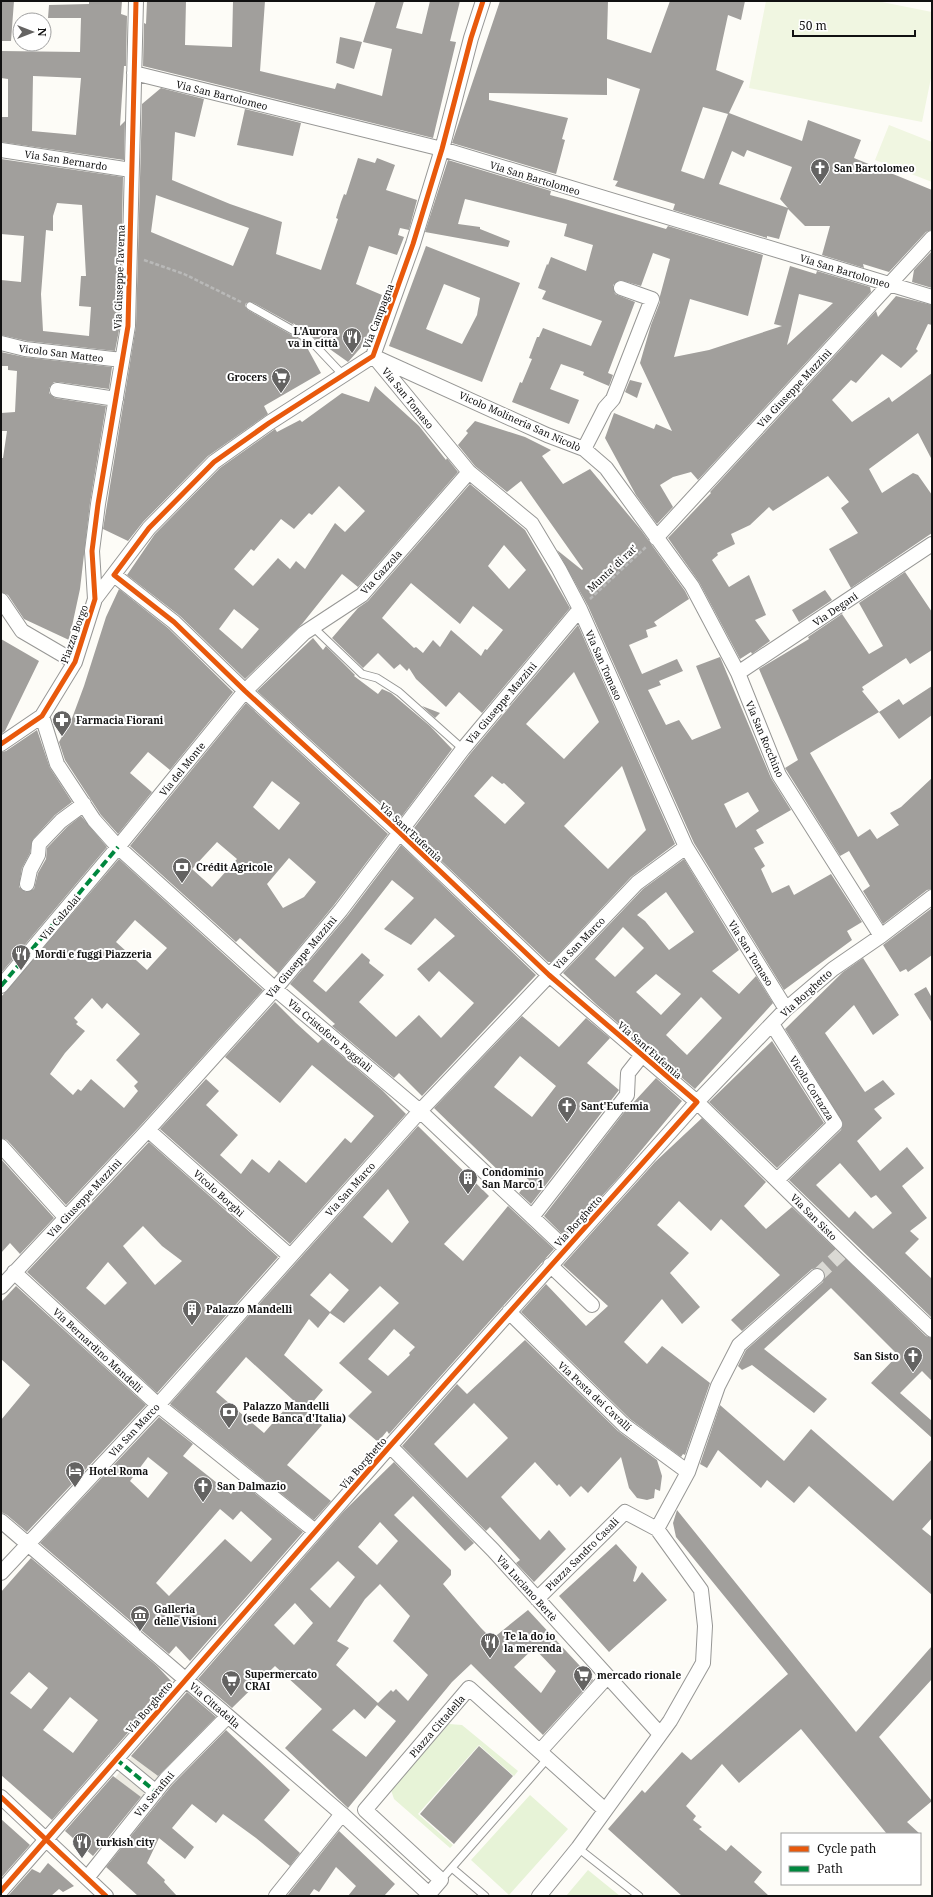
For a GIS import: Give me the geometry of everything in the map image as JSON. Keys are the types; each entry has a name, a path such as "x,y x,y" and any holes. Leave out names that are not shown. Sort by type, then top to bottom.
{"street":[{"name":"Via Giuseppe Taverna","path":"92,552 98,504 128,326 136,1"},
{"name":"Via Campagna","path":"114,575 149,528 214,462 373,356 398,288 442,149 471,38 483,1"},
{"name":"Via San Bartolomeo","path":"134,73 442,149 932,297"},
{"name":"Via San Bernardo","path":"1,150 131,170"},
{"name":"Via Giuseppe Mazzini","path":"656,538 932,238"},
{"path":"584,449 605,408 614,399 652,299 621,288"},
{"name":"Vicolo San Matteo","path":"1,343 25,349 122,360"},
{"name":"Vicolo Molineria San Nicolò","path":"373,356 547,435 584,449 606,468 656,538"},
{"name":"Via San Tomaso","path":"373,356 469,472 532,524 559,569 580,609 686,847 786,1009"},
{"path":"57,390 116,399"},
{"name":"Via Gazzola","path":"245,691 304,632 362,595 469,472"},
{"name":"Via San Rocchino","path":"656,538 692,586 738,673 779,775 881,936"},
{"name":"Via Degani","path":"738,673 932,544"},
{"name":"Piazza Borgo","path":"92,552 96,599"},
{"name":"Piazza Borgo","path":"42,716 75,662 96,599 114,575"},
{"name":"Via Sant'Eufemia","path":"114,575 174,622 245,691 398,832 549,975 643,1054 697,1102"},
{"path":"1,600 22,631 75,662"},
{"name":"Via Giuseppe Mazzini","path":"1,1287 148,1130 275,989 341,910 398,832 463,749 580,609"},
{"name":"Via del Monte","path":"118,847 245,691"},
{"path":"1,744 42,716"},
{"name":"Via Cristoforo Poggiali","path":"42,716 57,764 94,820 118,847 275,989 420,1110 565,1248"},
{"path":"27,884 30,870 38,855 39,844 61,821 84,804"},
{"name":"Via Calzolai","path":"3,981 118,847"},
{"name":"Via San Marco","path":"1,1573 158,1405 420,1110 637,884 686,847"},
{"name":"Via Borghetto","path":"1,1891 315,1531 565,1248 697,1102 786,1009 833,969 881,936 932,897"},
{"name":"Vicolo Cortazza","path":"772,1024 835,1124 777,1180"},
{"path":"532,1217 627,1095 628,1072 643,1054"},
{"name":"Via San Sisto","path":"697,1102 846,1249 932,1330"},
{"name":"Vicolo Borghi","path":"148,1130 290,1256"},
{"path":"1,1146 65,1217"},
{"path":"550,1265 592,1305"},
{"name":"Via Bernardino Mandelli","path":"14,1272 158,1405 315,1531"},
{"path":"657,1529 688,1472 718,1386 739,1345 817,1276"},
{"name":"Via Posta dei Cavalli","path":"509,1312 624,1425 688,1472"},
{"name":"Via Luciano Bertè","path":"390,1446 493,1550 660,1734"},
{"name":"Piazza Sandro Casali","path":"537,1599 625,1512 657,1529 701,1590 705,1626 703,1663 670,1722 660,1734"},
{"name":"Via Cittadella","path":"1,1521 357,1827 430,1895"},
{"path":"544,1755 607,1677"},
{"name":"Piazza Cittadella","path":"441,1880 365,1810 469,1688 605,1810"},
{"name":"Via Serafini","path":"87,1878 166,1779 228,1716"},
{"path":"539,1896 578,1848 660,1734"},
{"path":"116,1759 156,1792"},
{"path":"1,1797 106,1896"},
{"path":"276,1896 342,1814"},
{"path":"430,1895 441,1880"}],"lane":[{"path":"250,306 310,340 343,375"},
{"path":"313,627 362,674 377,678 398,692 463,749"},
{"path":"441,1880 544,1755"},
{"path":"578,1848 639,1896"},
{"path":"452,1868 485,1896"}],"path":[{"path":"129,254 184,274 250,306"}],"green space":[{"path":"766,1 877,1 932,12 932,73 922,122 749,88"},
{"path":"889,125 932,142 932,182 875,160"},
{"path":"449,1724 462,1725 518,1771 514,1776 479,1745 418,1814 453,1845 450,1848 394,1799 391,1790"},
{"path":"530,1795 568,1829 509,1895 471,1860"},
{"path":"588,1870 620,1896 566,1896"}],"shaded area":[{"path":"132,1756 159,1777 142,1798 115,1778"}],"building":[{"path":"1,1 14,1 11,41 1,41"},
{"path":"89,1 122,1 121,14 127,16 126,66 124,66 120,126 125,121 124,160 1,142 1,117 8,117 8,79 1,78 1,51 80,52 81,18 52,18 52,12 48,12 49,5 89,4","holes":["33,76 81,78 76,135 32,131"]},
{"path":"147,1 186,1 185,45 232,47 233,1 265,1 260,71 335,89 337,83 382,96 392,49 363,42 376,1 404,1 396,28 422,34 430,1 460,1 450,41 456,42 433,138 143,66 144,23 146,24"},
{"path":"500,1 608,1 607,39 651,53 670,1 745,1 741,20 728,15 716,70 744,81 729,113 802,141 808,120 861,140 854,158 932,190 932,230 926,232 889,272 863,264 864,268 822,255 830,226 805,226 788,209 779,239 767,236 767,238 673,210 675,204 615,186 618,181 613,180 640,89 607,78 607,95 489,93 489,100 568,118 562,139 565,140 556,174 452,143","holes":["703,107 728,114 704,179 681,171","747,150 792,167 780,199 788,208 719,184 732,151 744,157"]},
{"path":"340,37 362,42 354,69 336,63"},
{"path":"161,88 204,99 195,137 175,132 172,180 230,204 282,222 276,254 321,270 338,219 336,218 341,202 344,194 346,195 358,158 375,163 377,158 395,165 386,190 417,200 409,230 400,228 398,235 404,237 397,255 369,246 356,284 382,295 365,343 348,362 293,323 294,325 252,302 246,303 245,306 248,310 304,342 321,373 264,406 268,414 208,456 143,522 128,541 103,529 136,326 142,104","holes":["156,195 249,228 233,266 151,232"]},
{"path":"245,109 301,123 293,156 237,145"},
{"path":"1,159 123,177 120,325 115,351 27,341 1,335 1,280 21,282 24,236 1,234","holes":["57,203 82,205 86,276 81,276 79,306 91,307 89,336 43,331 41,294 46,230 53,231 53,216"]},
{"path":"448,160 551,191 550,195 666,229 668,226 763,255 748,316 690,299 674,357 709,350 782,326 774,324 790,266 816,274 817,271 870,287 871,292 698,480 691,472 673,477 660,485 673,507 657,524 636,495 605,438 614,413 654,429 656,424 672,431 640,363 651,325 660,302 660,296 670,259 653,253 641,286 620,280 613,285 615,294 635,302 608,373 613,375 609,386 583,375 584,372 561,364 550,389 579,400 569,424 512,402 532,359 529,358 537,337 539,337 543,328 591,346 602,321 542,299 546,291 538,288 551,257 586,271 593,245 564,236 567,224 465,199 458,224 480,227 480,229 510,241 508,247 425,232","holes":["799,294 833,303 787,345"]},
{"path":"426,246 520,283 482,382 389,346","holes":["444,284 480,298 477,315 462,344 426,329"]},
{"path":"932,251 932,288 912,282 914,270"},
{"path":"896,296 932,305 932,325 928,324 916,349 918,351 901,368 882,354 856,383 851,380 832,400 852,422 889,397 892,402 932,373 932,460 918,433 869,469 882,493 913,473 918,475 932,495 932,533 851,588 829,549 858,533 841,508 849,502 828,476 773,511 769,507 750,525 731,534 735,544 717,553 718,555 712,560 729,587 749,575 766,615 755,620 770,641 752,654 751,652 740,659 699,582 668,538 711,493 710,492 876,311 878,317"},
{"path":"1,352 24,357 112,367 109,389 58,382 54,382 49,388 49,393 55,398 106,406 90,503 80,589 69,640 24,619 8,595 1,592 1,458 3,458 7,431 1,431 1,413 15,412 17,371 8,370 8,366 1,366"},
{"path":"630,380 642,383 637,398 625,392"},
{"path":"375,386 419,426 446,460 447,458 458,472 358,587 342,574 302,624 245,679 180,616 127,575 155,534 220,468 275,429 277,432 300,420 302,422 342,393 369,402","holes":["339,486 365,511 345,532 335,523 305,569 296,561 290,569 278,558 253,586 234,569 251,549 254,551 281,519 294,529 309,513 312,515","234,609 259,629 242,649 219,629"]},
{"path":"475,421 525,437 551,450 542,456 563,484 590,469 641,530 685,591 689,599 654,622 657,626 646,630 648,637 629,645 642,674 677,659 683,671 659,681 661,685 648,690 666,725 679,720 692,740 721,728 696,666 720,657 771,778 791,810 756,830 764,843 754,848 765,866 761,869 772,893 789,885 794,895 831,874 862,922 847,931 852,940 784,990 694,843 588,606 557,550 582,570 583,569 521,481 507,492 475,466 458,445 468,433 466,431","holes":["748,792 759,811 736,828 724,804"]},
{"path":"470,484 525,530 570,608 482,713 459,692 446,707 416,679 409,668 407,671 400,664 394,669 378,653 363,668 332,638 358,608 368,601","holes":["504,545 526,570 509,589 488,566","411,583 460,624 473,606 503,630 487,650 485,649 481,656 451,630 440,647 433,640 423,653 416,647 414,648 382,618"]},
{"path":"905,572 932,612 932,650 910,664 906,658 862,687 864,690 862,691 879,712 810,753 858,837 870,829 877,839 899,825 890,813 901,807 932,778 932,889 927,890 883,924 863,891 870,886 849,851 840,856 785,768 798,760 759,669 809,639 808,637 842,614 869,654 883,646 859,603"},
{"path":"119,589 168,628 233,692 170,770 148,752 130,773 152,792 118,834 101,815 65,760 59,742 71,721 106,617"},
{"path":"825,590 832,600 799,622 792,610"},
{"path":"578,625 675,844 631,877 551,962 548,962 411,832 470,754","holes":["574,672 599,722 564,759 526,724","622,766 646,830 608,869 564,826","492,776 502,784 504,783 525,803 505,824 474,796"]},
{"path":"313,638 323,650 326,646 355,675 354,676 378,694 382,689 391,693 430,726 452,749 399,820 257,691"},
{"path":"1,639 39,661 5,731 1,734"},
{"path":"932,686 932,715 899,739 879,712 899,699 903,705"},
{"path":"246,703 388,834 334,905 278,973 240,938 236,942 130,846","holes":["272,781 300,803 279,830 253,807","217,842 237,859 212,887 192,869","289,858 316,882 304,897 283,908 267,884"]},
{"path":"422,706 440,713 435,718"},
{"path":"37,730 50,768 72,802 55,815 33,839 30,853 22,868 19,887 26,892 34,889 38,873 46,859 47,848 67,827 81,816 107,847 2,972 1,752 6,751"},
{"path":"401,845 536,975 422,1096 399,1073 394,1078 332,1026 335,1024 290,984 348,915","holes":["392,880 414,898 384,929 411,945 435,918 455,936 417,969 429,982 439,971 474,1003 441,1038 419,1015 396,1037 359,1002 384,975 369,963 370,960 362,953 326,992 313,981"]},
{"path":"119,859 263,990 142,1124 66,1205 7,1140 1,1138 1,997","holes":["135,920 167,948 147,970 116,942","92,998 102,1009 107,1003 140,1034 116,1060 138,1082 134,1086 138,1091 124,1108 91,1079 81,1091 78,1089 73,1095 50,1074 65,1053 85,1031 76,1024 78,1022 74,1018"]},
{"path":"684,859 739,950 712,971 739,994 756,976 773,1003 695,1089 597,1005 563,973 643,889","holes":["666,892 694,932 669,950 645,921 637,915","623,927 644,948 615,977 595,959","656,974 681,994 661,1015 636,992","701,997 722,1018 687,1055 666,1035"]},
{"path":"932,908 932,955 908,972 906,969 900,972 883,945"},
{"path":"863,958 899,1015 873,1035 854,1005 825,1033 865,1092 883,1080 895,1094 874,1109 882,1118 857,1141 880,1171 907,1147 924,1168 902,1186 927,1218 910,1231 919,1239 905,1253 932,1279 932,1318 789,1180 841,1130 843,1123 785,1029 843,972","holes":["840,1163 871,1198 876,1195 892,1213 873,1229 855,1211 849,1218 816,1185"]},
{"path":"926,987 932,998 932,1023 914,994"},
{"path":"275,1002 318,1043 322,1039 382,1090 406,1114 290,1244 160,1129 206,1079 219,1091 206,1105 238,1135 220,1155 241,1174 252,1159 269,1173 279,1160 306,1183 345,1138 351,1143 374,1116 312,1065 280,1103 225,1057"},
{"path":"522,1016 559,1047 586,1018 610,1038 587,1063 619,1090 531,1204 519,1193 529,1180 516,1169 506,1178 434,1108","holes":["520,1056 556,1086 532,1117 494,1087"]},
{"path":"772,1041 824,1123 777,1168 709,1102"},
{"path":"656,1078 682,1101 620,1176 565,1237 544,1216 632,1102 633,1103"},
{"path":"702,1118 766,1182 744,1206 766,1229 792,1207 926,1336 932,1338 932,1381 922,1371 900,1393 932,1421 932,1438 871,1383 898,1355 831,1288 764,1349 827,1399 814,1413 752,1365 742,1370 738,1366 746,1350 823,1282 825,1274 819,1268 812,1269 742,1331 731,1320 780,1275 721,1219 711,1231 679,1201 657,1225 689,1253 670,1273 700,1307 682,1324 662,1299 624,1342 647,1364 662,1346 710,1383 685,1455 683,1454 681,1457 630,1419 521,1312 546,1284 586,1326 608,1306 563,1265 655,1162"},
{"path":"418,1126 489,1196 444,1244 463,1261 508,1206 554,1249 389,1434 387,1431 378,1442 348,1416 372,1392 339,1363 399,1303 380,1286 344,1323 330,1313 318,1328 309,1319 284,1355 323,1390 306,1410 322,1425 287,1465 331,1501 314,1520 170,1404","holes":["388,1189 409,1222 392,1243 363,1217","330,1273 349,1290 330,1312 310,1295","394,1329 415,1347 409,1353 410,1355 388,1376 368,1359","246,1357 293,1400 264,1433 216,1392"]},
{"path":"149,1142 278,1257 157,1393 27,1272","holes":["143,1226 162,1246 182,1261 155,1285 123,1246","108,1262 127,1283 105,1305 86,1288"]},
{"path":"1,1159 54,1218 20,1254 10,1243 1,1253"},
{"path":"16,1286 146,1405 27,1532 7,1515 1,1512 1,1420 30,1385 1,1359 1,1302"},
{"path":"525,1340 618,1431 657,1460 662,1476 660,1491 655,1489 654,1498 647,1500 637,1498 629,1488 621,1457 588,1493 581,1486 570,1497 559,1484 557,1486 535,1462 501,1497 540,1540 549,1530 566,1549 534,1582 516,1563 520,1560 490,1527 486,1531 402,1446 457,1384 467,1394","holes":["474,1403 508,1438 467,1478 434,1444"]},
{"path":"720,1405 784,1461 811,1429 893,1501 932,1459 932,1518 922,1529 932,1537 932,1595 809,1486 794,1503 767,1480 761,1488 718,1450 707,1468 700,1464"},
{"path":"159,1417 193,1444 183,1456 231,1494 241,1482 303,1532 190,1661 176,1646 169,1654 40,1543","holes":["148,1457 168,1473 148,1498 130,1481","220,1509 233,1520 241,1511 272,1539 251,1562 225,1539 169,1596 156,1583"]},
{"path":"394,1462 474,1543 465,1551 413,1496 394,1515 451,1570 451,1575 443,1584 481,1628 492,1639 528,1610 593,1680 543,1735 471,1664 452,1682 348,1808 285,1748 322,1709 275,1666 232,1708 198,1679 344,1511","holes":["380,1522 398,1541 377,1565 358,1547","338,1561 355,1577 330,1608 310,1589","380,1584 410,1616 393,1641 428,1675 408,1701 396,1689 393,1692 391,1690 378,1703 336,1665 349,1648 337,1641 365,1599","295,1603 313,1623 294,1645 274,1625","534,1648 556,1671 541,1693 514,1667","377,1705 396,1721 366,1757 332,1730 354,1709 365,1719"]},
{"path":"677,1510 856,1732 932,1646 932,1679 879,1737 932,1801 907,1822 919,1833 886,1833 801,1729 739,1783 722,1764 686,1806 696,1816 693,1820 702,1827 699,1829 726,1851 731,1845 762,1872 754,1882 769,1896 682,1896 608,1829 642,1790 645,1793 682,1752 691,1760 788,1674 676,1537 673,1523"},
{"path":"616,1544 637,1567 633,1581 635,1582 642,1572 667,1600 609,1652 559,1596"},
{"path":"31,1558 157,1666 172,1682 52,1820 1,1775 1,1592","holes":["29,1672 48,1688 31,1709 10,1693","70,1697 98,1720 73,1753 43,1730"]},
{"path":"187,1692 216,1717 158,1776 131,1756"},
{"path":"226,1730 290,1790 264,1820 300,1853 290,1866 256,1838 223,1814 216,1823 192,1804 172,1828 194,1847 185,1859 159,1838 147,1863 165,1880 164,1882 177,1896 138,1896 106,1867 172,1785"},
{"path":"479,1746 513,1776 454,1844 420,1814"},
{"path":"113,1776 141,1797 93,1856 65,1831"},
{"path":"1,1819 30,1845 1,1878"},
{"path":"339,1831 395,1884 384,1896 348,1896 356,1886 336,1867 319,1892 314,1889 309,1896 287,1896"},
{"path":"48,1863 74,1886 63,1892 59,1889 51,1896 8,1896 32,1869 40,1873"}],"tunnel":[{"path":"817,1276 846,1249"}],"marked path":[{"path":"1,986 118,847"},
{"path":"116,1759 156,1792"}],"cycle path":[{"path":"1,744 42,716 75,662 95,599 92,551 98,504 128,326 136,1"},
{"path":"1,1891 390,1446 697,1102 549,975 399,832 245,691 174,622 114,575 149,528 214,462 269,423 373,356 413,244 442,149 471,38 483,1"},
{"path":"1,1797 106,1896"}],"place":[{"name":"San Bartolomeo","path":"820,185"},
{"name":"L'Aurora va in città","path":"352,354"},
{"name":"Grocers","path":"281,394"},
{"name":"Farmacia Fiorani","path":"62,737"},
{"name":"Crédit Agricole","path":"182,884"},
{"name":"Mordi e fuggi Piazzeria","path":"21,971"},
{"name":"Sant'Eufemia","path":"567,1123"},
{"name":"Condominio San Marco 1","path":"468,1195"},
{"name":"Palazzo Mandelli","path":"192,1326"},
{"name":"San Sisto","path":"913,1373"},
{"name":"Palazzo Mandelli (sede Banca d'Italia)","path":"229,1429"},
{"name":"Hotel Roma","path":"75,1488"},
{"name":"San Dalmazio","path":"203,1503"},
{"name":"Galleria delle Visioni","path":"140,1632"},
{"name":"Te la do io la merenda","path":"490,1659"},
{"name":"mercado rionale","path":"583,1692"},
{"name":"Supermercato CRAI","path":"231,1697"},
{"name":"turkish city","path":"82,1859"}]}
